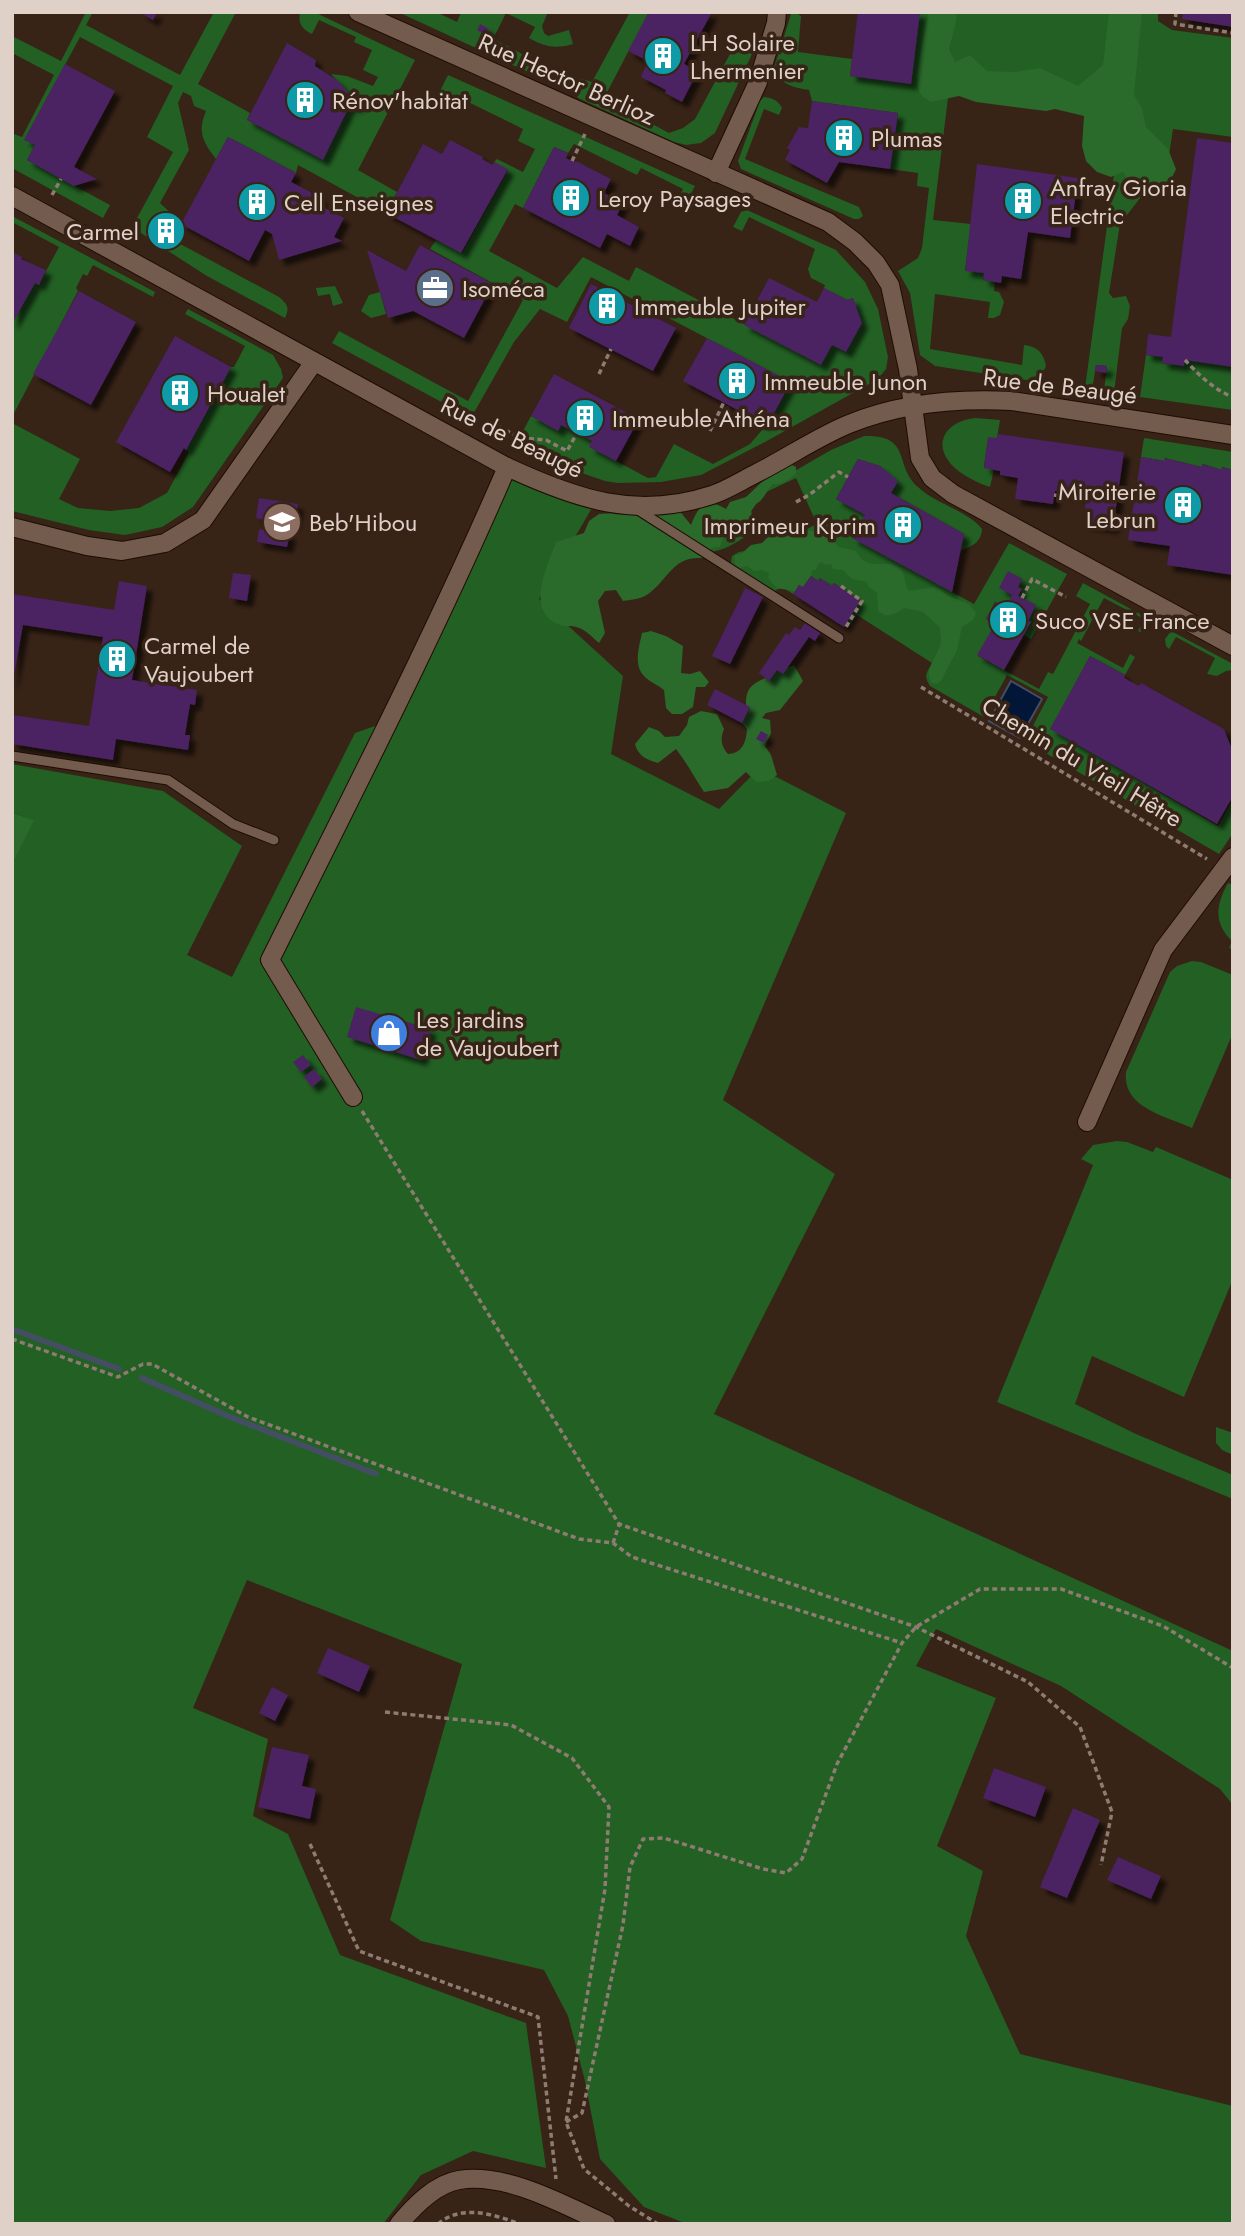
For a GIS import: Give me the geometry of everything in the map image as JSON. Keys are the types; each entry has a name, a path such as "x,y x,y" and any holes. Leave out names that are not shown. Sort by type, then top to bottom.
{"street":[{"name":"Rue Hector Berlioz","path":"358,12 828,222 855,242 876,263 890,285 908,369 920,458 933,478 953,494 1233,646"},
{"path":"716,173 758,82 777,12"},
{"name":"Rue de Beaugé","path":"12,196 507,467 573,495 596,501 667,505 713,494 862,419 914,406 976,399 1012,401 1233,435"},
{"path":"12,527 87,546 122,551 165,543 203,520 314,362"},
{"path":"353,1097 270,960 388,721 507,467"},
{"path":"1087,1122 1163,950 1228,863"},
{"path":"399,2224 429,2194 456,2180 482,2178 510,2184 606,2224"}],"lane":[{"path":"630,505 839,638"},
{"path":"12,756 167,780 233,824 274,840"}],"path":[{"path":"1176,12 1175,24 1233,33"},
{"path":"572,161 593,117"},
{"path":"599,374 611,349"},
{"path":"1185,360 1223,393 1233,397"},
{"path":"710,430 724,402"},
{"path":"498,426 520,438 545,440 567,452 577,433"},
{"path":"796,502 839,472 848,477"},
{"path":"1054,495 1075,498"},
{"path":"1022,598 1032,579 1066,597"},
{"path":"839,638 862,601 841,586"},
{"name":"Chemin du Vieil Hêtre","path":"921,687 1228,863"},
{"path":"353,1097 619,1524 916,1628 1028,1682 1080,1727 1112,1812 1101,1865"},
{"path":"12,1339 118,1377 143,1364 152,1364 248,1417 579,1539 613,1543 632,1557 902,1643"},
{"path":"613,1543 619,1524"},
{"path":"566,2122 582,2113 623,1925 630,1867 643,1839 664,1838 763,1869 786,1873 802,1859 837,1764 902,1643 916,1628 980,1589 1061,1588 1163,1626 1233,1668"},
{"path":"386,1712 510,1725 572,1758 609,1807 605,1889 566,2122 584,2169 629,2206 657,2224"},
{"path":"310,1844 359,1951 538,2017 558,2202"},
{"path":"438,2224 461,2212 495,2215 519,2224"}],"green space":[{"path":"86,12 93,12 86,25 180,75 214,12 236,12 198,84 250,113 247,120 323,160 350,105 357,107 331,74 347,76 373,86 378,77 363,70 372,50 354,42 356,37 319,20 312,34 302,26 300,12 314,12 415,60 358,170 397,192 386,213 298,165 296,173 228,137 216,159 203,136 202,125 206,111 194,106 191,96 183,92 178,103 189,150 160,203 177,219 171,230 163,226 153,241 138,231 137,218 173,152 147,137 173,86 80,37 25,139 35,145 27,160 110,205 103,218 12,168 12,137 14,134 22,137 54,75 12,53 12,36 61,61"},
{"path":"398,12 436,12 457,22 461,12 548,12 542,26 544,33 548,36 569,30 573,44 556,47 535,41 529,38 535,27 506,13 493,39 529,59 543,79"},
{"path":"630,12 649,12 604,98 669,133 683,128 695,119 737,41 744,37 751,39 753,52 715,133 701,143 686,145 674,142 578,98 575,88 577,81 579,78 592,82"},
{"path":"795,12 801,16 798,52 852,59 850,76 910,84 920,12 1158,12 1158,21 1172,30 1233,38 1233,137 1173,129 1168,162 1120,224 1109,293 1113,298 1126,296 1130,306 1128,319 1122,328 1114,393 1104,391 1107,366 1096,365 1092,390 1085,388 1122,116 949,90 933,220 971,224 965,270 984,273 983,280 995,282 994,291 999,292 1004,302 1000,315 988,318 990,302 935,294 930,349 1022,365 1024,345 1039,351 1046,366 1041,376 1033,381 935,366 920,355 910,293 898,271 918,258 922,248 929,188 917,186 918,173 890,169 898,113 812,101 809,90 792,86 780,78 774,68 791,14"},
{"path":"928,12 957,12 949,49 955,62 970,55 987,71 1015,72 1040,68 1078,86 1103,65 1109,12 1142,12 1134,95 1142,108 1146,127 1168,149 1176,169 1170,180 1164,188 1151,195 1137,190 1123,172 1111,177 1097,172 1086,161 1082,146 1084,116 1055,109 1046,111 976,102 959,96 931,102 923,97 917,79"},
{"path":"448,75 695,186 684,207 676,204 683,189 641,168 637,175 574,144 568,153 554,147 523,208 515,204 489,251 557,288 583,257 629,281 636,267 821,365 832,345 846,352 862,323 853,298 847,300 811,278 808,269 815,249 749,217 742,231 733,227 741,212 747,210 836,250 865,282 878,309 888,357 886,369 878,379 701,475 661,482 618,483 564,467 517,442 531,416 558,430 561,425 592,441 590,447 648,478 656,477 674,444 713,464 750,444 769,422 790,382 591,277 567,322 540,309 514,342 471,418 332,343 339,331 468,401 523,300 430,249 436,240 462,253 508,170 494,162 497,159 523,172 535,149 518,141 523,129 458,97 450,111 434,103"},
{"path":"764,97 779,103 782,108 779,115 764,109 745,159 859,207 863,216 854,219 741,169 738,161 760,101"},
{"path":"12,216 155,292 153,297 93,265 87,276 83,274 76,288 78,291 12,417 12,324 35,283 39,284 59,247 12,222"},
{"path":"171,239 279,297 287,306 285,318 207,276 165,249"},
{"path":"335,286 343,303 333,306 330,294 318,296 316,288"},
{"path":"380,292 386,314 371,318 361,311 369,295"},
{"path":"188,309 273,355 283,378 193,507 162,527 125,535 89,530 12,511 12,423 80,459 59,499 78,508 110,511 139,508 167,493 189,452 186,450 245,346 185,314"},
{"path":"1146,355 1163,357 1162,363 1184,366 1185,360 1233,367 1233,410 1140,397"},
{"path":"965,420 1000,420 997,438 988,438 984,467 994,469 990,487 972,480 956,469 948,460 942,444 949,429"},
{"path":"864,436 890,440 918,487 969,517 982,529 978,541 960,551 952,592 974,604 1009,543 1067,574 1031,639 1024,635 1036,605 1018,596 1022,589 1018,587 1022,579 1008,572 1012,595 1006,607 995,602 986,619 995,624 978,656 1039,689 1048,672 1053,674 1090,604 1076,596 1083,583 1151,620 1145,630 1138,631 1144,619 1104,598 1081,641 1079,639 1077,643 1123,668 1130,654 1135,657 1125,675 1090,656 1051,729 1218,826 1233,799 1233,833 1219,854 1025,741 1048,697 1007,675 984,717 930,686 926,677 932,663 857,615 848,627 844,627 860,601 834,583 832,586 811,576 803,587 799,585 793,594 782,587 773,592 734,568 732,556 739,552 751,550 753,554 817,524 796,478 732,508 745,537 711,552 704,545 731,508 831,450","holes":["858,459 880,466 897,481 891,493 964,534 960,550 865,515 836,499"]},
{"path":"1144,438 1233,452 1233,470 1222,467 1222,470 1203,464 1202,467 1165,458 1165,461 1141,457"},
{"path":"790,464 796,467 796,473 785,482 773,484 751,511 747,524 738,528 727,527 720,547 711,548 702,558 692,558 676,565 643,597 623,601 616,590 605,591 598,601 605,633 599,643 574,626 560,625 549,619 543,610 541,588 556,542 584,533 589,521 599,514 678,509 691,525 704,505 713,504 726,509 730,502 746,497 779,466"},
{"path":"507,467 596,501 539,599 623,676 611,754 719,809 759,768 846,813 723,1100 835,1174 714,1414 1233,1651 1233,1805 1220,1789 1061,1686 936,1629 916,1666 996,1698 937,1846 983,1871 966,1936 1020,2054 1233,2106 1233,2224 687,2224 644,2207 600,2159 585,2081 568,2016 544,1970 421,1941 390,1920 462,1664 247,1580 193,1708 268,1739 253,1816 288,1834 340,1955 526,2023 546,2168 473,2151 421,2175 383,2224 12,2224 12,865 33,820 12,813 12,764 163,791 242,846 187,955 232,977 355,733 389,721"},
{"path":"794,523 806,531 829,537 839,547 856,551 866,562 895,566 903,572 909,591 934,587 969,604 976,613 973,620 962,627 957,650 941,681 932,683 929,674 941,644 940,628 923,612 904,608 897,613 884,615 878,611 877,593 867,582 852,579 843,570 833,569 831,564 818,564 803,587 799,585 795,592 774,586 768,577 769,572 735,565 735,555 741,554 751,545 762,543 770,535 783,532"},
{"path":"651,631 683,646 681,673 700,671 709,682 705,687 696,687 693,707 682,714 672,714 666,708 664,690 641,673 638,656 642,633"},
{"path":"1171,631 1233,664 1233,670 1217,676 1207,674 1215,658 1176,637 1169,649 1165,639"},
{"path":"794,665 803,681 780,710 766,713 762,718 770,720 771,733 765,746 771,755 777,775 769,781 756,782 746,772 728,788 704,792 676,749 658,763 638,752 635,744 649,727 665,737 679,736 689,717 701,711 717,714 724,729 724,748 728,754 737,752 746,738 747,729 742,723 750,708 746,705 750,688 765,678 770,680 777,670 783,674 787,668"},
{"path":"12,813 34,820 12,865"},
{"path":"1228,883 1233,885 1233,950 1229,948 1232,941 1222,927 1218,913"},
{"path":"1192,961 1233,975 1233,1033 1192,1128 1138,1102 1127,1084 1126,1072 1170,972 1177,966"},
{"path":"1117,1141 1153,1152 1156,1147 1231,1179 1233,1279 1184,1397 1092,1356 1075,1404 1136,1434 1233,1475 1233,1499 997,1402 1093,1165 1081,1159 1093,1145"},
{"path":"1216,1427 1233,1433 1233,1455 1222,1450 1216,1443"}],"water":[{"path":"1011,681 1042,699 1020,738 989,721"}],"building":[{"path":"139,12 157,12 153,20"},
{"name":"LH Solaire Lhermenier","path":"649,12 712,12 684,64 698,71 682,102 641,77 648,61 628,51"},
{"path":"858,12 920,12 911,84 850,76"},
{"path":"1183,12 1233,12 1233,27 1182,19"},
{"path":"480,24 489,29 486,35 477,30"},
{"name":"Rénov'habitat","path":"287,43 316,60 315,66 337,80 358,108 350,105 323,160 247,120"},
{"path":"65,64 115,91 74,167 97,179 74,186 27,160 35,145 24,140"},
{"name":"Plumas","path":"812,101 898,113 890,169 839,162 827,183 785,160 790,150 787,148 799,127 808,128"},
{"name":"Cell Enseignes","path":"228,137 296,173 291,182 322,198 319,205 344,218 334,237 342,241 279,260 272,234 265,230 249,261 181,224"},
{"path":"1197,138 1233,143 1233,367 1185,360 1184,366 1162,363 1163,357 1146,355 1148,334 1171,337"},
{"path":"450,140 493,165 494,162 508,169 461,253 386,213 423,144 442,154"},
{"name":"Leroy Paysages","path":"554,147 568,153 566,158 611,179 604,193 623,203 617,215 639,227 630,246 607,234 600,248 523,208"},
{"name":"Anfray Gioria Electric","path":"977,164 1078,178 1070,238 1028,232 1021,279 1002,276 1001,283 983,280 984,273 965,271"},
{"name":"Carmel","path":"163,226 171,230 168,236 160,231"},
{"name":"Isoméca","path":"420,245 493,284 464,338 413,311 388,318 367,250 406,271"},
{"path":"12,252 46,270 39,285 35,283 12,324"},
{"path":"769,278 817,302 824,288 847,300 853,298 862,323 846,352 832,345 821,365 744,325"},
{"name":"Immeuble Jupiter","path":"591,284 676,328 653,371 569,328"},
{"path":"79,291 136,322 91,405 33,374"},
{"name":"Houalet","path":"175,336 231,367 186,450 184,448 170,472 116,442"},
{"name":"Immeuble Junon","path":"707,338 791,382 769,422 764,424 683,381"},
{"path":"1096,365 1107,366 1106,373 1095,371"},
{"name":"Immeuble Athéna","path":"554,374 639,419 616,461 589,447 592,441 561,425 558,431 531,416"},
{"path":"998,434 1124,452 1113,528 1084,524 1086,497 1055,491 1053,504 1015,499 1018,478 1000,475 1000,471 984,468 988,437 997,438"},
{"name":"Miroiterie Lebrun","path":"1141,457 1165,461 1164,458 1202,467 1202,464 1233,470 1233,575 1167,565 1170,546 1128,540"},
{"name":"Imprimeur Kprim","path":"858,459 880,466 898,481 891,493 964,534 952,592 852,538 865,515 836,499"},
{"name":"Beb'Hibou","path":"259,498 298,504 294,525 285,523 284,533 290,534 287,547 257,542 259,529 268,531 270,521 256,518"},
{"name":"Suco VSE France","path":"1008,571 1022,579 1018,587 1022,589 1018,596 1036,605 1028,621 1031,622 1004,670 977,655 995,624 986,619 996,602 1006,607 1012,595 999,588"},
{"path":"233,573 251,575 247,601 229,598"},
{"path":"811,576 832,586 834,583 860,601 844,627 793,594 799,585 803,587"},
{"name":"Carmel de Vaujoubert","path":"119,581 147,586 132,680 197,690 195,705 190,704 185,735 190,735 188,750 116,739 113,760 12,744 12,715 89,726 103,637 23,625 12,686 12,594 114,610"},
{"path":"745,588 763,597 730,664 712,656"},
{"path":"805,623 820,633 815,641 809,637 783,674 777,670 769,681 759,673 786,633 789,635 795,627 800,630"},
{"path":"1090,656 1125,675 1124,678 1139,686 1141,683 1224,729 1233,752 1233,796 1217,824 1050,729"},
{"path":"715,689 750,707 742,723 707,705"},
{"path":"761,731 768,735 764,743 756,739"},
{"name":"Les jardins de Vaujoubert","path":"356,1007 431,1029 421,1060 347,1037"},
{"path":"303,1055 311,1065 301,1072 293,1062"},
{"path":"314,1069 322,1079 312,1087 304,1077"},
{"path":"328,1648 370,1666 359,1692 317,1673"},
{"path":"272,1687 288,1695 275,1721 259,1713"},
{"path":"272,1747 309,1755 302,1786 316,1789 310,1819 258,1807"},
{"path":"994,1768 1046,1787 1035,1817 983,1798"},
{"path":"1073,1808 1100,1820 1067,1898 1040,1887"},
{"path":"1118,1857 1161,1876 1151,1899 1107,1880"}],"waterway":[{"path":"12,1329 119,1369"},
{"path":"142,1378 230,1417 376,1474"}],"place":[{"name":"LH Solaire Lhermenier","path":"663,56"},
{"name":"Rénov'habitat","path":"305,100"},
{"name":"Plumas","path":"844,138"},
{"name":"Leroy Paysages","path":"571,198"},
{"name":"Anfray Gioria Electric","path":"1023,201"},
{"name":"Cell Enseignes","path":"257,202"},
{"name":"Carmel","path":"166,231"},
{"name":"Isoméca","path":"435,288"},
{"name":"Immeuble Jupiter","path":"607,306"},
{"name":"Immeuble Junon","path":"737,381"},
{"name":"Houalet","path":"180,393"},
{"name":"Immeuble Athéna","path":"585,418"},
{"name":"Miroiterie Lebrun","path":"1183,505"},
{"name":"Beb'Hibou","path":"282,522"},
{"name":"Imprimeur Kprim","path":"903,525"},
{"name":"Suco VSE France","path":"1008,620"},
{"name":"Carmel de Vaujoubert","path":"117,659"},
{"name":"Les jardins de Vaujoubert","path":"389,1033"}]}
